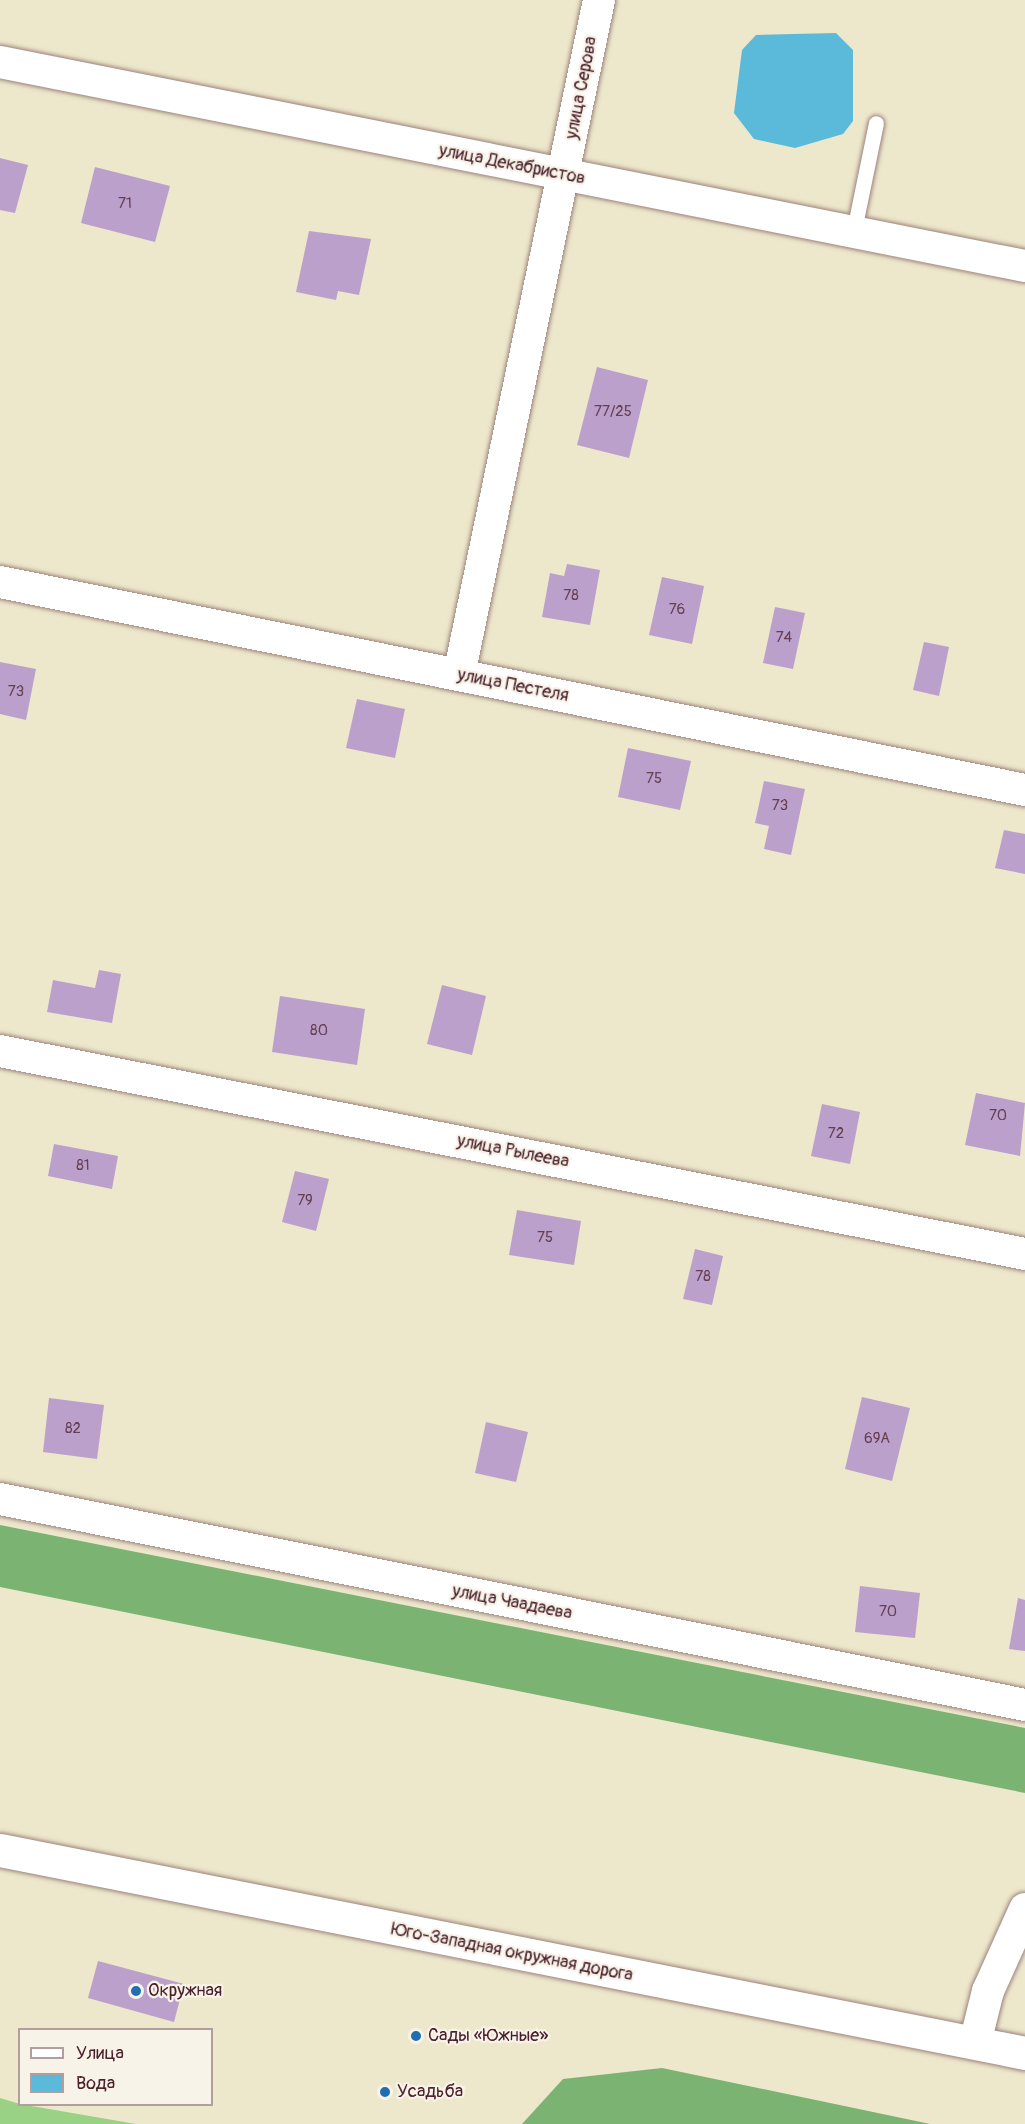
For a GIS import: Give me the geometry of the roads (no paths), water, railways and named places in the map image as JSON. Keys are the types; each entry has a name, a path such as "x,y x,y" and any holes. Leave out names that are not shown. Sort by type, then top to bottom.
{"highway":[{"name":"Юго-Западная окружная дорога","path":"0,1850 1025,2053"}],"street":[{"name":"улица Серова","path":"459,675 566,176 599,0"},
{"name":"улица Декабристов","path":"0,62 566,176 854,230 1025,266"},
{"name":"улица Пестеля","path":"0,582 1025,790"},
{"name":"улица Рылеева","path":"0,1051 1025,1254"},
{"name":"улица Чаадаева","path":"0,1499 1025,1705"},
{"path":"975,2043 988,1991 1025,1909"}],"lane":[{"path":"854,230 876,123"}],"water":[{"path":"836,33 853,50 853,121 843,134 795,148 754,139 734,113 742,50 756,35"}],"place":[{"name":"Окружная","path":"136,1991"},
{"name":"Сады «Южные»","path":"416,2036"},
{"name":"Усадьба","path":"385,2092"}]}
